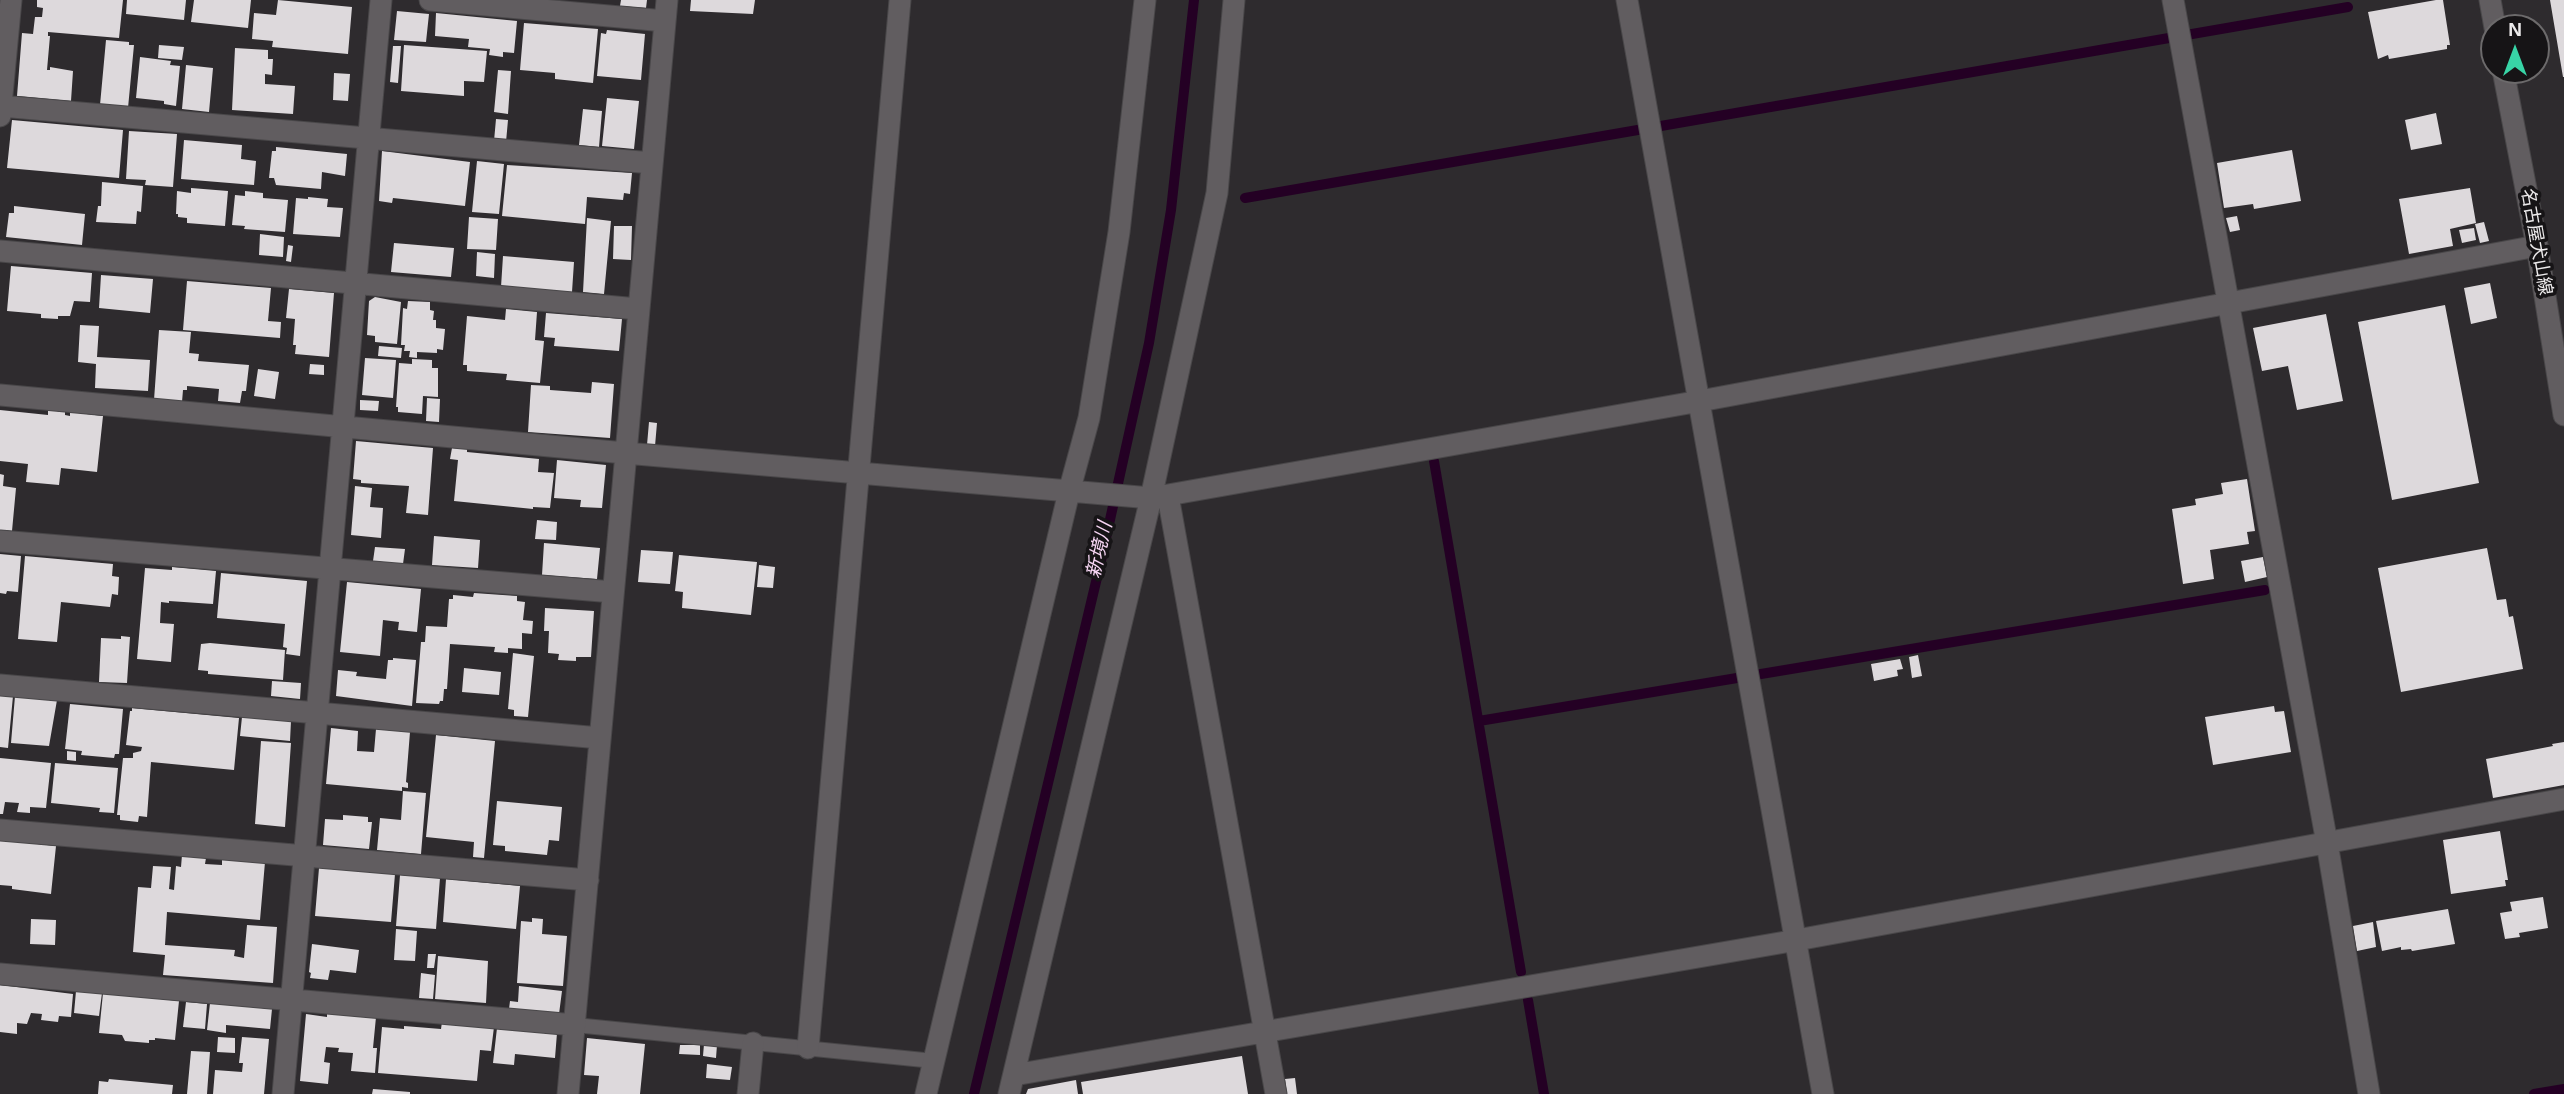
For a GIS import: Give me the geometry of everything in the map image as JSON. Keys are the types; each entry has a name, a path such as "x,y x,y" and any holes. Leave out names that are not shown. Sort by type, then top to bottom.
{"street":[{"path":"0,116 11,0"},
{"path":"283,1094 381,0"},
{"path":"429,0 666,11 568,1094"},
{"path":"808,1048 900,0"},
{"path":"926,1094 1075,493 1119,232 1145,0"},
{"path":"1234,0 1217,193 1153,497 1012,1084 1265,1032 1797,940 2564,799"},
{"path":"1627,0 1823,1094"},
{"path":"2173,0 2327,843 2369,1094"},
{"name":"名古屋犬山線","path":"2506,84 2537,246 2564,415"},
{"path":"0,106 652,163"},
{"path":"0,395 860,474 1075,493 1153,497 1700,401 2537,246"},
{"path":"0,251 638,309"},
{"path":"1153,497 1276,1094"},
{"path":"0,541 613,592"},
{"path":"0,685 600,738"},
{"path":"0,830 588,880"},
{"path":"0,974 575,1025"},
{"path":"748,1094 753,1043"}],"lane":[{"path":"575,1025 934,1061"}],"building":[{"path":"37,0 123,0 119,38 48,32 50,36 47,70 50,70 50,67 73,71 71,101 17,96 22,33 33,34 35,17 42,17 43,8 37,7"},
{"path":"127,0 186,0 184,20 126,14"},
{"path":"194,0 251,0 248,28 191,22"},
{"path":"278,0 352,7 348,54 272,47 273,41 252,39 254,13 276,15"},
{"path":"621,0 647,0 646,8 620,6"},
{"path":"691,0 755,0 753,14 690,11"},
{"path":"2443,0 2450,45 2447,45 2447,49 2389,59 2388,55 2378,59 2368,12"},
{"path":"2550,0 2564,0 2564,77 2563,77"},
{"path":"397,11 429,14 426,42 394,40"},
{"path":"436,13 517,21 514,53 503,52 503,57 489,55 490,49 468,47 469,39 435,36"},
{"path":"524,23 598,29 593,83 555,79 555,73 520,70"},
{"path":"607,30 645,34 641,80 597,76 601,33 606,34"},
{"path":"106,40 134,45 128,108 100,105"},
{"path":"159,45 184,47 182,60 158,58"},
{"path":"404,45 487,51 484,82 464,81 464,96 401,91"},
{"path":"393,46 401,46 398,83 390,82"},
{"path":"235,48 268,50 268,59 273,59 272,75 265,74 265,84 295,86 293,114 232,110"},
{"path":"140,57 171,61 170,65 180,66 176,106 164,104 164,101 136,98"},
{"path":"186,65 213,68 209,112 182,109"},
{"path":"498,70 511,71 508,114 494,112"},
{"path":"334,73 350,74 348,101 333,100"},
{"path":"607,98 639,101 634,149 602,146"},
{"path":"583,109 602,111 599,147 579,145"},
{"path":"2436,113 2442,144 2411,150 2405,120"},
{"path":"496,119 508,120 506,142 494,141"},
{"path":"12,120 123,130 119,178 7,168"},
{"path":"129,131 177,134 173,187 145,185 146,180 126,179"},
{"path":"184,140 242,145 241,159 256,161 254,185 181,179"},
{"path":"276,147 347,154 345,176 322,172 321,189 276,185 274,178 269,178 272,151 276,151"},
{"path":"2292,150 2301,201 2254,209 2253,204 2224,208 2217,163"},
{"path":"382,151 470,162 465,206 393,198 392,203 379,201"},
{"path":"477,161 504,164 499,214 472,212"},
{"path":"507,165 632,173 630,194 624,193 623,200 587,197 585,224 502,216"},
{"path":"102,182 143,186 141,212 137,211 136,224 96,222 98,206 101,206"},
{"path":"191,188 228,191 225,226 187,223 187,218 178,217 177,191 191,193"},
{"path":"2470,188 2476,223 2450,229 2453,246 2409,254 2399,199"},
{"path":"245,191 263,193 263,198 288,200 285,232 244,229 245,226 232,225 235,195 245,196"},
{"path":"296,198 328,199 327,207 343,208 340,237 293,234"},
{"path":"14,206 85,214 82,245 6,237 9,213 14,213"},
{"path":"2237,216 2240,230 2230,232 2226,218"},
{"path":"469,217 498,219 496,250 467,249"},
{"path":"587,218 611,221 604,294 583,292"},
{"path":"2484,222 2489,241 2480,243 2475,224"},
{"path":"614,226 632,226 631,260 613,259"},
{"path":"2474,228 2476,240 2462,243 2459,230"},
{"path":"260,234 284,237 283,257 259,255"},
{"path":"394,243 454,248 451,277 391,272"},
{"path":"288,245 293,246 291,262 286,261"},
{"path":"477,252 495,254 494,278 476,276"},
{"path":"503,256 574,262 572,292 501,287"},
{"path":"11,266 92,273 90,302 74,301 70,316 58,316 58,319 41,318 41,314 7,311"},
{"path":"101,275 153,279 150,313 99,308"},
{"path":"187,281 271,288 268,321 281,322 280,338 183,330"},
{"path":"2490,283 2497,318 2471,324 2464,288"},
{"path":"289,289 334,293 329,357 295,354 295,319 286,318"},
{"path":"375,297 401,302 397,344 375,342 375,336 367,335 369,301"},
{"path":"408,301 430,302 436,328 445,329 443,350 437,349 437,353 417,352 417,358 409,357 410,351 404,351 405,345 401,345 403,308 407,309"},
{"path":"2445,305 2479,483 2392,500 2358,322"},
{"path":"506,309 537,312 535,340 544,341 540,383 506,380 507,374 467,371 467,365 463,365 467,316 505,320"},
{"path":"546,313 622,319 619,351 554,346 555,338 544,337"},
{"path":"2326,314 2343,401 2297,410 2288,366 2262,371 2253,328"},
{"path":"80,325 99,326 97,357 150,360 148,391 95,388 96,364 78,362"},
{"path":"159,330 191,332 189,353 199,354 198,361 249,365 246,391 242,391 240,403 218,401 219,389 187,386 187,390 183,390 182,402 154,400"},
{"path":"379,346 402,348 401,358 378,356"},
{"path":"365,358 396,360 393,398 362,395"},
{"path":"412,359 432,360 432,368 438,368 438,397 423,396 422,414 398,412 396,407 399,363 412,364"},
{"path":"310,364 324,365 324,375 309,374"},
{"path":"258,369 279,372 275,399 254,396"},
{"path":"592,382 614,384 610,438 528,432 531,385 550,386 550,390 591,393"},
{"path":"427,398 440,399 439,422 426,421"},
{"path":"360,400 379,401 378,411 360,410"},
{"path":"0,410 48,415 48,410 65,412 65,415 70,416 70,412 103,416 97,472 61,468 59,485 26,482 28,464 0,461"},
{"path":"649,422 657,423 655,446 647,445"},
{"path":"356,441 433,448 428,515 406,513 409,486 361,483 361,480 353,479"},
{"path":"452,448 539,459 538,472 554,473 550,508 533,509 454,501 458,460 450,459"},
{"path":"557,460 606,465 602,508 580,507 581,500 554,498"},
{"path":"0,474 4,475 3,486 16,488 12,531 0,530"},
{"path":"2247,479 2255,531 2247,532 2249,544 2210,550 2214,579 2183,584 2172,509 2196,505 2195,499 2223,494 2221,483"},
{"path":"355,486 372,488 370,507 383,508 381,538 351,535"},
{"path":"537,520 557,522 556,540 535,539"},
{"path":"434,536 480,540 478,568 432,565"},
{"path":"544,543 600,548 597,579 542,575"},
{"path":"375,547 405,549 403,564 373,561"},
{"path":"2487,548 2497,600 2506,599 2509,617 2513,616 2523,669 2401,692 2378,568"},
{"path":"641,550 673,552 670,584 638,582"},
{"path":"0,554 21,556 18,592 0,593"},
{"path":"679,555 757,562 751,615 682,608 683,592 675,591"},
{"path":"25,556 113,564 112,576 119,577 118,595 112,594 110,607 61,602 57,642 18,639"},
{"path":"2263,557 2267,577 2245,582 2241,561"},
{"path":"759,565 775,567 773,588 757,587"},
{"path":"172,567 216,571 213,604 161,602 160,623 174,624 171,662 137,659 145,568 172,570"},
{"path":"221,573 307,581 300,656 286,654 287,648 283,647 285,624 217,618"},
{"path":"347,582 421,589 417,632 398,630 399,622 383,620 380,656 340,652"},
{"path":"474,593 517,596 517,601 525,602 523,620 533,621 532,634 522,633 522,649 508,648 508,653 494,652 495,647 450,644 447,689 444,689 443,701 439,704 416,703 421,642 425,642 426,626 447,627 449,599 453,599 453,595 473,597"},
{"path":"545,608 594,611 591,657 576,657 576,661 558,660 559,654 548,653 549,631 544,631"},
{"path":"121,636 130,637 127,683 99,682 101,638 121,639"},
{"path":"201,644 285,650 283,680 208,674 208,671 198,670"},
{"path":"513,653 534,656 528,717 514,716 514,710 508,709"},
{"path":"1918,655 1922,676 1912,678 1909,657"},
{"path":"1900,659 1903,669 1897,670 1898,676 1874,681 1871,664"},
{"path":"388,660 416,660 412,706 336,696 338,670 357,672 356,676 386,679"},
{"path":"464,668 501,672 499,695 462,692"},
{"path":"272,681 301,683 300,699 271,696"},
{"path":"0,695 13,696 8,748 0,747"},
{"path":"15,696 57,700 49,746 11,743"},
{"path":"70,704 123,709 119,754 115,754 114,758 81,755 82,751 65,749"},
{"path":"2274,706 2275,712 2284,711 2291,752 2213,765 2205,717"},
{"path":"132,708 239,718 234,770 151,762 147,817 139,816 138,822 120,820 120,815 117,815 123,758 133,758 133,753 141,751 142,747 126,745"},
{"path":"242,717 291,721 290,741 240,736"},
{"path":"331,728 358,731 357,751 374,752 376,729 410,732 406,782 408,788 402,787 402,791 326,784"},
{"path":"436,735 495,741 484,858 473,857 474,842 426,837"},
{"path":"261,741 291,743 285,827 255,824"},
{"path":"2564,742 2564,785 2493,798 2486,759"},
{"path":"67,751 76,752 76,761 67,760"},
{"path":"0,758 51,763 46,808 30,807 30,813 17,812 19,803 5,802 3,814 0,814"},
{"path":"55,763 118,768 114,813 99,812 100,808 51,803"},
{"path":"403,791 426,793 421,854 377,850 380,818 401,820"},
{"path":"497,801 562,807 559,841 549,840 547,855 505,851 505,846 493,845"},
{"path":"343,815 368,817 368,822 372,822 369,849 323,845 325,819 343,820"},
{"path":"2500,831 2508,880 2505,880 2506,886 2451,894 2443,840"},
{"path":"0,840 56,846 51,894 0,885"},
{"path":"182,855 206,858 205,864 222,865 222,859 265,862 260,920 167,912 165,945 235,950 234,956 244,958 247,925 277,927 273,983 163,975 165,955 133,952 138,887 151,888 153,866 171,867 169,889 174,890 176,866 181,867"},
{"path":"319,868 395,874 391,922 315,916"},
{"path":"400,875 440,878 436,929 396,926"},
{"path":"446,879 520,886 516,929 443,922"},
{"path":"2543,897 2548,928 2519,933 2520,937 2505,939 2500,913 2512,911 2510,902"},
{"path":"2448,909 2455,944 2412,951 2401,950 2401,947 2382,951 2376,921"},
{"path":"532,918 543,919 542,934 567,936 563,986 517,983 521,921 532,922"},
{"path":"31,919 56,920 55,945 30,944"},
{"path":"2373,922 2376,947 2357,951 2353,926"},
{"path":"396,929 417,931 415,961 394,960"},
{"path":"312,944 359,950 356,973 330,970 328,980 310,978"},
{"path":"428,954 436,954 434,968 427,968"},
{"path":"438,956 488,961 486,1003 435,999"},
{"path":"421,973 435,975 433,999 419,998"},
{"path":"0,985 73,994 71,1017 59,1016 58,1022 41,1020 42,1014 31,1013 27,1024 17,1023 17,1034 0,1032"},
{"path":"519,986 562,991 559,1014 509,1009 510,1001 518,1002"},
{"path":"76,991 102,993 99,1016 74,1013"},
{"path":"103,993 179,1001 175,1040 155,1038 149,1040 149,1043 125,1041 122,1035 99,1033"},
{"path":"186,1002 207,1004 205,1029 183,1027"},
{"path":"210,1003 272,1009 270,1029 226,1025 226,1033 207,1030"},
{"path":"327,1012 376,1017 373,1048 377,1048 375,1073 351,1071 353,1053 338,1052 339,1048 326,1047 324,1062 330,1063 328,1084 300,1081 306,1014 327,1017"},
{"path":"442,1022 494,1027 491,1051 480,1050 477,1081 378,1073 382,1027 441,1029"},
{"path":"497,1028 557,1033 555,1058 515,1054 514,1065 493,1063"},
{"path":"218,1037 235,1038 235,1053 217,1052"},
{"path":"242,1037 269,1039 264,1094 213,1094 215,1070 242,1072 243,1063 239,1063"},
{"path":"587,1038 645,1044 640,1094 597,1094 599,1076 584,1075"},
{"path":"704,1044 717,1045 716,1058 703,1056"},
{"path":"680,1045 700,1045 700,1055 679,1054"},
{"path":"191,1051 210,1052 207,1094 187,1094"},
{"path":"1242,1056 1248,1094 1083,1094 1081,1082"},
{"path":"707,1064 732,1067 730,1080 706,1078"},
{"path":"1295,1078 1297,1094 1287,1094 1285,1079"},
{"path":"109,1079 173,1085 172,1094 98,1094 99,1081 108,1082"},
{"path":"1076,1080 1078,1094 1026,1094 1028,1089"},
{"path":"373,1089 410,1092 410,1094 372,1094"}],"waterway":[{"name":"新境川","path":"974,1094 1100,565 1149,343 1171,210 1194,0"},
{"path":"1245,198 2348,7"},
{"path":"1434,461 1521,972"},
{"path":"1479,721 2265,590"},
{"path":"1528,1000 1544,1094"},
{"path":"2534,1094 2564,1089"}]}
